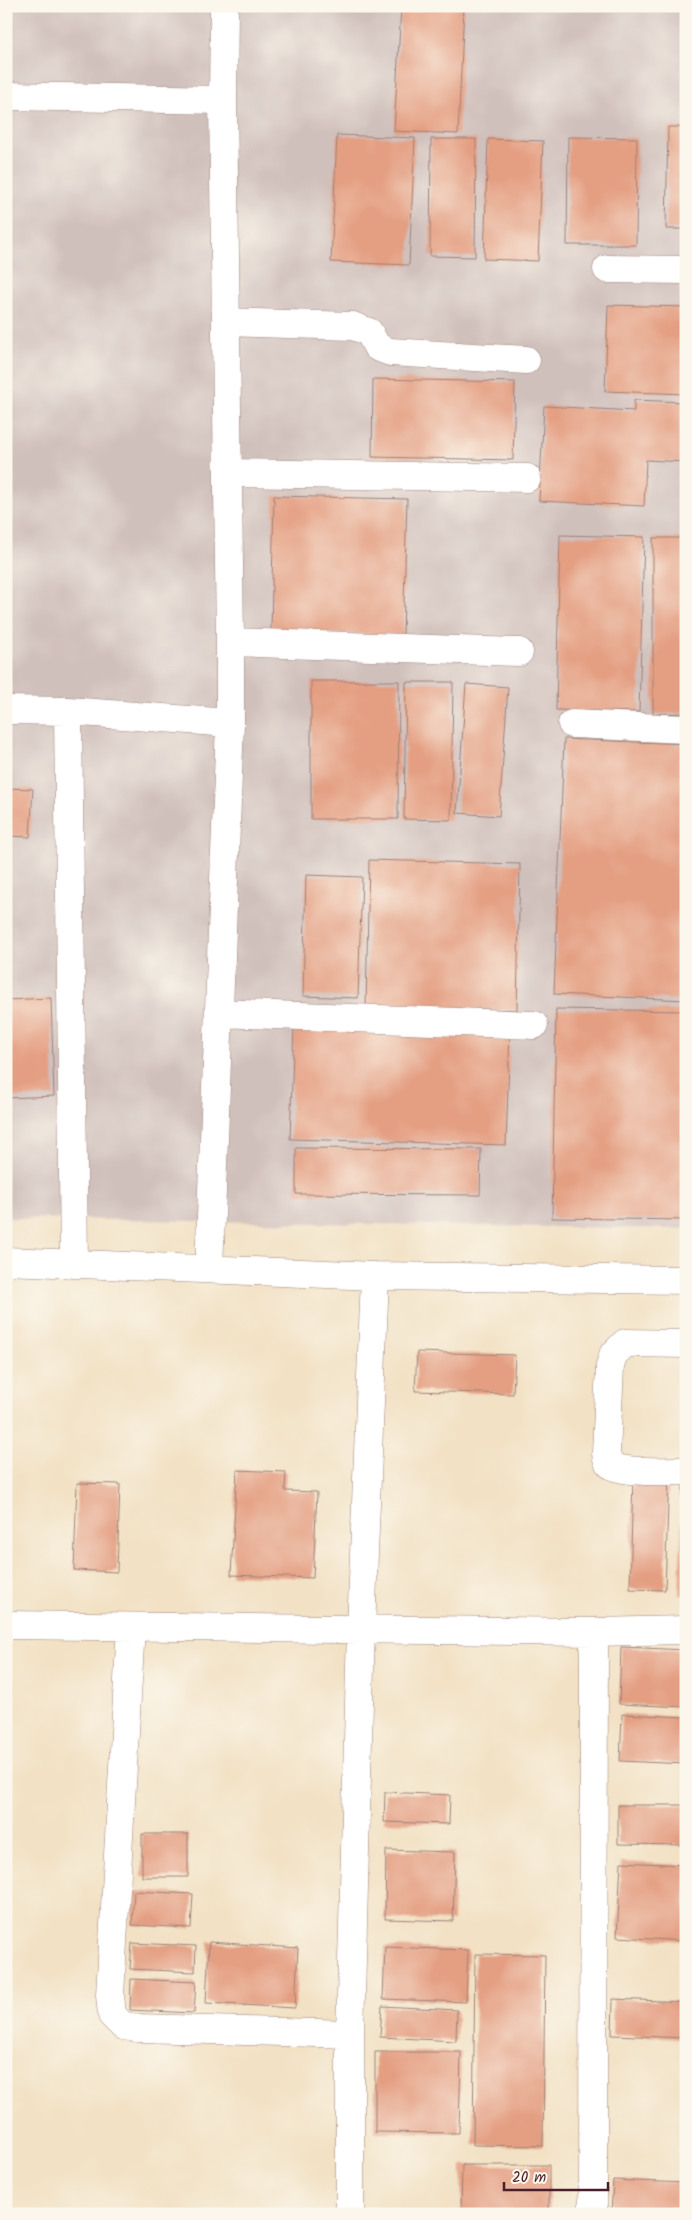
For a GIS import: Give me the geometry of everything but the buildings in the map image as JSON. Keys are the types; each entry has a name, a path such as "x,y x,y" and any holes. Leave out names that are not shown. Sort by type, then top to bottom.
{"street":[{"path":"209,1269 230,723 223,100 224,6"},
{"path":"6,96 223,100"},
{"path":"607,269 686,270"},
{"path":"226,322 353,326 369,332 377,347 390,352 526,360"},
{"path":"228,473 527,478"},
{"path":"230,642 519,652"},
{"path":"6,710 68,711 230,723"},
{"path":"68,711 74,1264"},
{"path":"572,724 686,729"},
{"path":"219,1013 534,1025"},
{"path":"6,1261 376,1276 686,1280"},
{"path":"350,2214 350,2034 361,1630 376,1276"},
{"path":"686,1344 626,1343 613,1355 610,1366 606,1453 607,1460 611,1465 622,1469 686,1471"},
{"path":"6,1625 594,1632 686,1630"},
{"path":"132,1627 110,1995 112,2015 123,2026 138,2028 350,2034"},
{"path":"593,2214 594,1632"}],"shaded area":[{"path":"6,6 686,6 686,1229 6,1218"}]}
